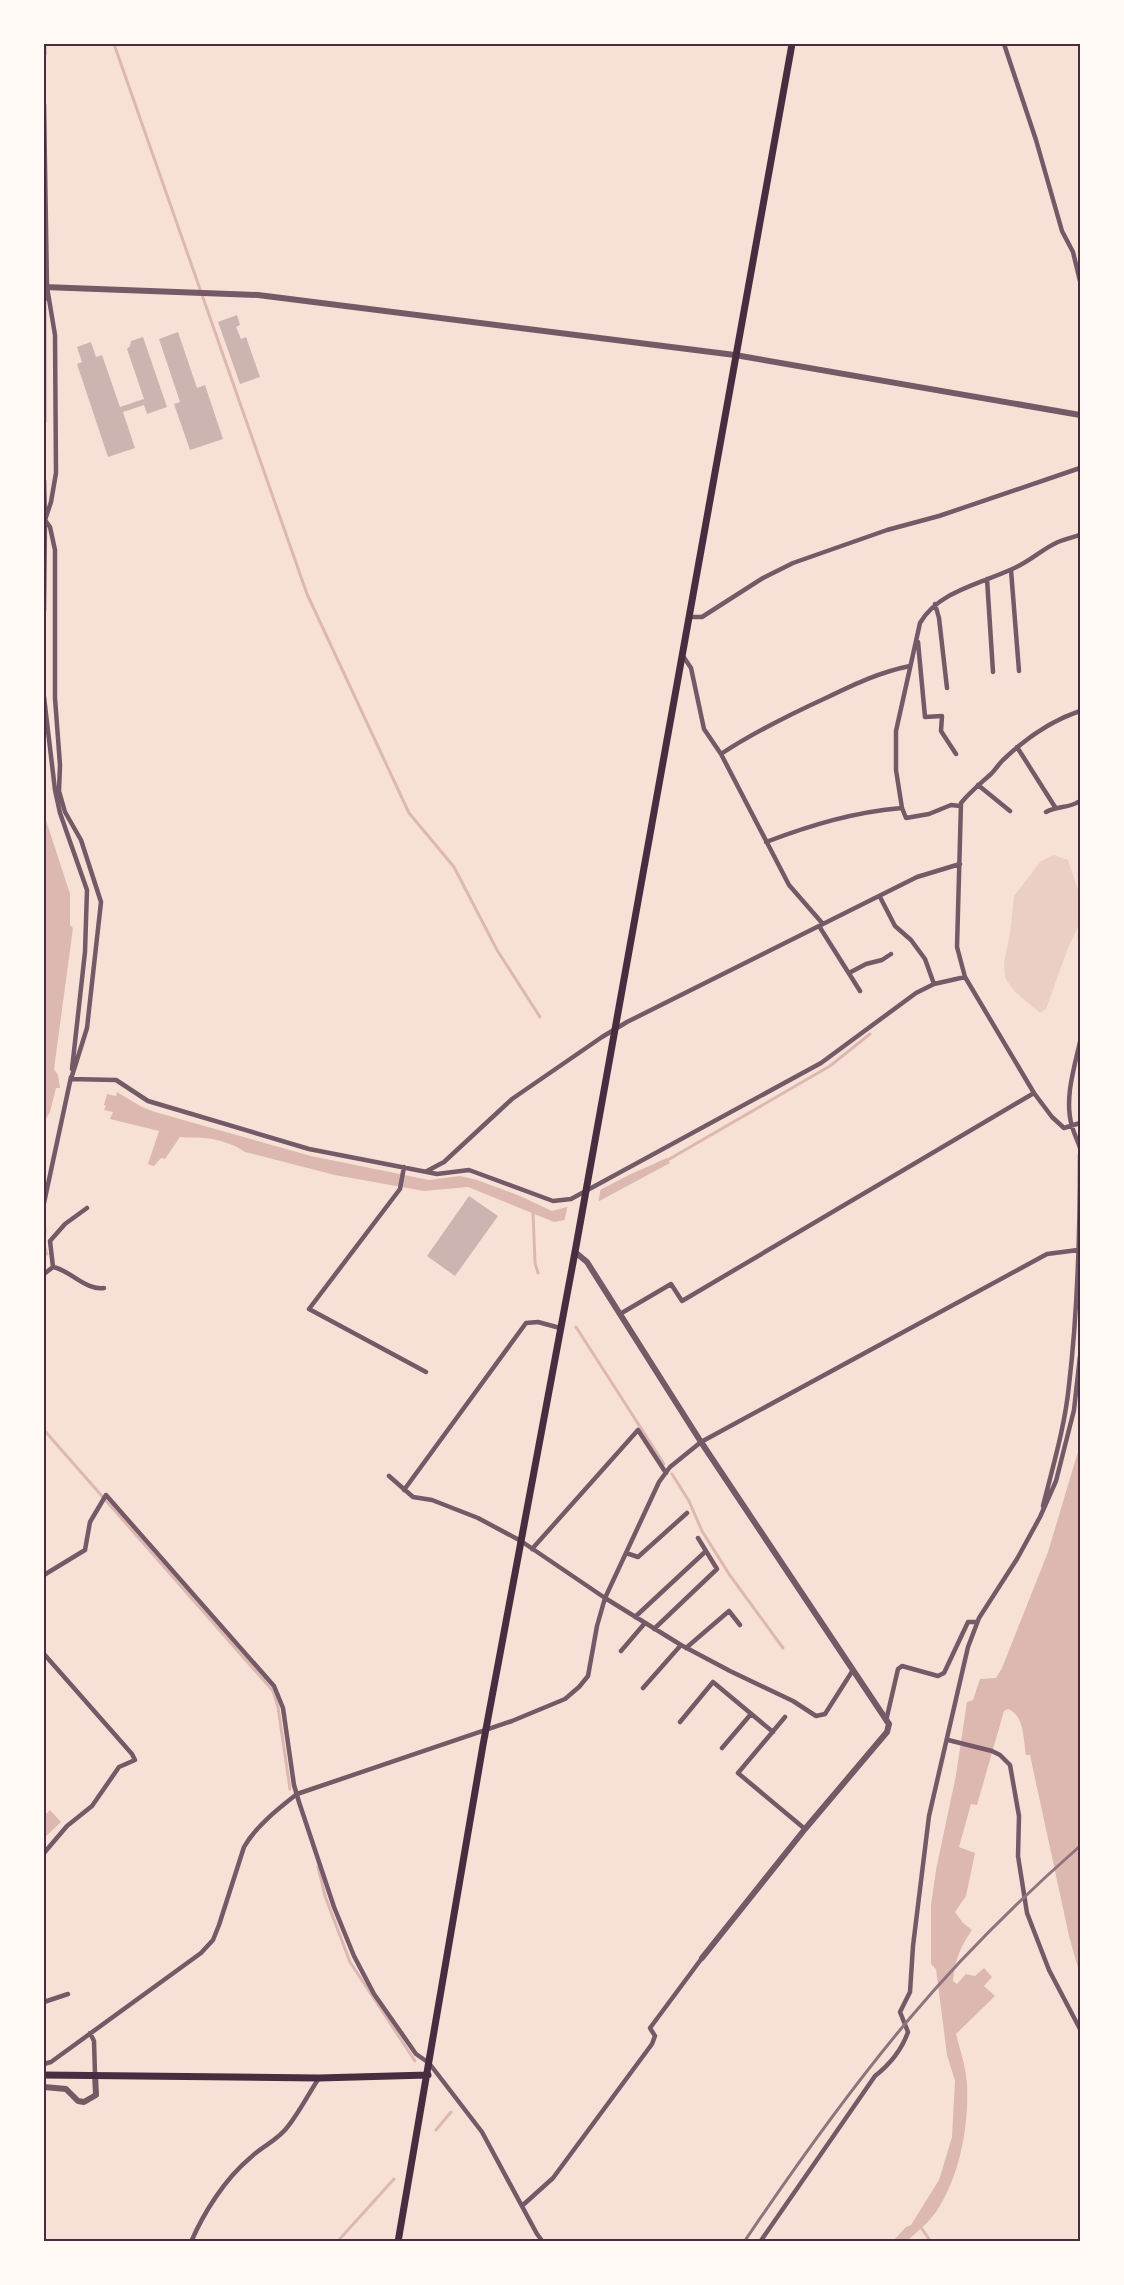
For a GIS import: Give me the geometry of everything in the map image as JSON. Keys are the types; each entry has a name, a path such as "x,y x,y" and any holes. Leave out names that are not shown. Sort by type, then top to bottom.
{"main road":[{"path":"398,2241 486,1729 575,1252 792,44"},
{"path":"44,2074 319,2078 428,2075"}],"street":[{"path":"44,44 44,55"},
{"path":"1004,44 1036,140 1062,231 1074,252 1080,280"},
{"path":"44,104 44,422"},
{"path":"45,287 258,295 735,355 1080,415"},
{"path":"45,287 55,335 56,473 45,520"},
{"path":"689,617 702,617 763,578 793,562 1080,468"},
{"path":"44,480 44,611"},
{"path":"45,520 50,527 55,550 55,686 60,765 59,791 65,812 81,840 101,902 87,1028 70,1079"},
{"path":"960,806 951,805 929,814 906,818 902,808 896,770 896,739 920,623 934,604 1011,570 1057,542 1080,535"},
{"path":"1011,570 1019,671"},
{"path":"987,579 993,672"},
{"path":"934,604 939,618 947,688"},
{"path":"918,639 925,717 942,716 941,731 956,754"},
{"path":"682,656 691,668 704,729 721,754 789,885 821,925 860,991"},
{"path":"721,754 786,716 886,670 910,666"},
{"path":"44,697 55,790 60,813 87,890 85,952 70,1079 44,1203"},
{"path":"1080,711 1045,727 1017,747 969,792 960,806 957,947 965,976 1034,1093 1064,1128 1080,1123"},
{"path":"1017,747 1055,807"},
{"path":"978,785 1010,811"},
{"path":"1046,812 1055,807 1070,807 1080,801"},
{"path":"766,842 812,824 874,810 902,808"},
{"path":"427,1172 444,1162 512,1099 614,1030 917,877 960,864"},
{"path":"880,897 895,926 911,940 925,959 934,984"},
{"path":"849,973 891,954"},
{"path":"70,1079 116,1080 148,1101 309,1149 437,1174 469,1170 553,1201 571,1199 821,1063 916,993 934,984 965,976"},
{"path":"1080,1042 1069,1109 1071,1126 1080,1148"},
{"path":"620,1314 671,1284 682,1301 1034,1093"},
{"path":"1040,1517 1063,1427 1069,1386 1078,1250 1080,1155"},
{"path":"404,1167 400,1189 309,1310 426,1372"},
{"path":"53,1267 50,1241 65,1224 87,1208"},
{"path":"44,2064 51,2062 201,1953 213,1940 244,1848 250,1837 280,1807 297,1794 512,1721 565,1699 579,1687 588,1676 597,1626 605,1598 659,1482 701,1442 1047,1254 1078,1250"},
{"path":"523,2205 553,2178 652,2044 654,2036 650,2028 702,1958 805,1829 887,1732 889,1724 701,1442 587,1262 575,1252"},
{"path":"44,1274 53,1267 64,1269 92,1287 104,1288"},
{"path":"404,1490 526,1323 560,1328"},
{"path":"760,2241 875,2076 884,2069 904,2043 908,2032 900,2012 910,1992 913,1946 929,1816 948,1740 964,1658 977,1622 1017,1559 1040,1517 1056,1480 1074,1410 1080,1356"},
{"path":"532,1549 638,1431 666,1473"},
{"path":"390,1476 413,1497 432,1500 478,1518 521,1541 654,1629 793,1701 816,1716 825,1714 853,1670"},
{"path":"44,1575 85,1550 90,1522 106,1495 274,1686 283,1708 297,1794 334,1906 354,1956 380,2003 416,2054 429,2063 482,2132 537,2234 543,2241"},
{"path":"626,1553 638,1557 687,1513"},
{"path":"654,1629 717,1569 698,1538"},
{"path":"635,1617 706,1551"},
{"path":"643,1688 684,1646 729,1611 740,1625"},
{"path":"886,1720 898,1669 902,1666 938,1676 944,1674 968,1622 977,1622"},
{"path":"621,1652 645,1623"},
{"path":"44,1654 135,1760 119,1767 92,1806 67,1826 44,1853"},
{"path":"680,1722 713,1682 773,1732"},
{"path":"722,1748 751,1714"},
{"path":"786,1718 738,1773 805,1829"},
{"path":"948,1740 992,1751 1010,1765 1019,1816 1018,1856 1027,1913 1049,1970 1080,2029"},
{"path":"44,2002 68,1994"},
{"path":"44,2087 63,2088 78,2101 84,2102 96,2095 94,2041 90,2033"},
{"path":"191,2241 212,2204 235,2173 250,2157 280,2136 289,2126 319,2078"}],"shaded area":[{"path":"44,814 70,894 70,925 73,928 54,1069 58,1075 60,1088 56,1088 50,1112 44,1122"},
{"path":"1054,855 1068,860 1080,896 1080,923 1068,948 1046,1009 1040,1013 1015,992 1005,978 1004,963 1014,896 1041,861"},
{"path":"117,1092 155,1112 311,1156 429,1180 460,1176 520,1196 552,1211 567,1207 667,1158 670,1163 564,1220 554,1222 468,1187 424,1191 335,1175 245,1152 231,1144 209,1139 180,1137 165,1159 161,1158 154,1166 148,1164 159,1131 110,1119 113,1112 104,1110 106,1106 104,1105 107,1094 116,1096"},
{"path":"1080,1445 1080,1975 1069,1936 1030,1755 1026,1755 1018,1717 1008,1709 1004,1711 977,1805 971,1804 959,1847 975,1853 966,1896 955,1912 972,1930 959,1954 953,1981 957,1984 966,1974 975,1976 984,1968 992,1977 984,1986 995,1996 956,2034 965,2071 967,2100 961,2150 951,2183 936,2212 926,2224 907,2241 892,2242 906,2227 911,2225 939,2180 952,2137 955,2081 947,2055 936,1969 931,1964 931,1905 956,1775 967,1702 973,1700 980,1679 996,1678 1002,1668 1048,1552"},
{"path":"50,1810 61,1822 44,1838 44,1816"}],"pier":[{"path":"601,1187 598,1204 564,1223 568,1204"}],"building":[{"path":"237,315 240,325 236,327 241,339 246,337 260,377 240,384 218,322"},
{"path":"178,332 197,388 205,385 223,439 190,450 174,404 180,402 159,339"},
{"path":"143,337 167,407 147,414 144,405 123,412 135,448 108,457 77,364 82,362 77,347 91,342 96,357 102,355 120,407 144,399 127,349 131,341"},
{"path":"469,1196 498,1216 455,1276 427,1256"}],"waterway":[{"path":"114,44 307,594 409,813 454,867 497,950 540,1017"},
{"path":"666,1161 830,1066 870,1034"},
{"path":"533,1212 535,1263 538,1273"},
{"path":"45,1229 44,1246 47,1254"},
{"path":"576,1327 664,1464"},
{"path":"44,1430 273,1691 278,1707 290,1789"},
{"path":"672,1474 689,1501 702,1531 729,1574 783,1648"},
{"path":"318,1867 325,1896 350,1962 415,2061"},
{"path":"436,2130 451,2112"},
{"path":"337,2242 394,2179"},
{"path":"920,2226 931,2242"}],"railway":[{"path":"744,2242 824,2128 910,2018 992,1929 1080,1846"}]}
